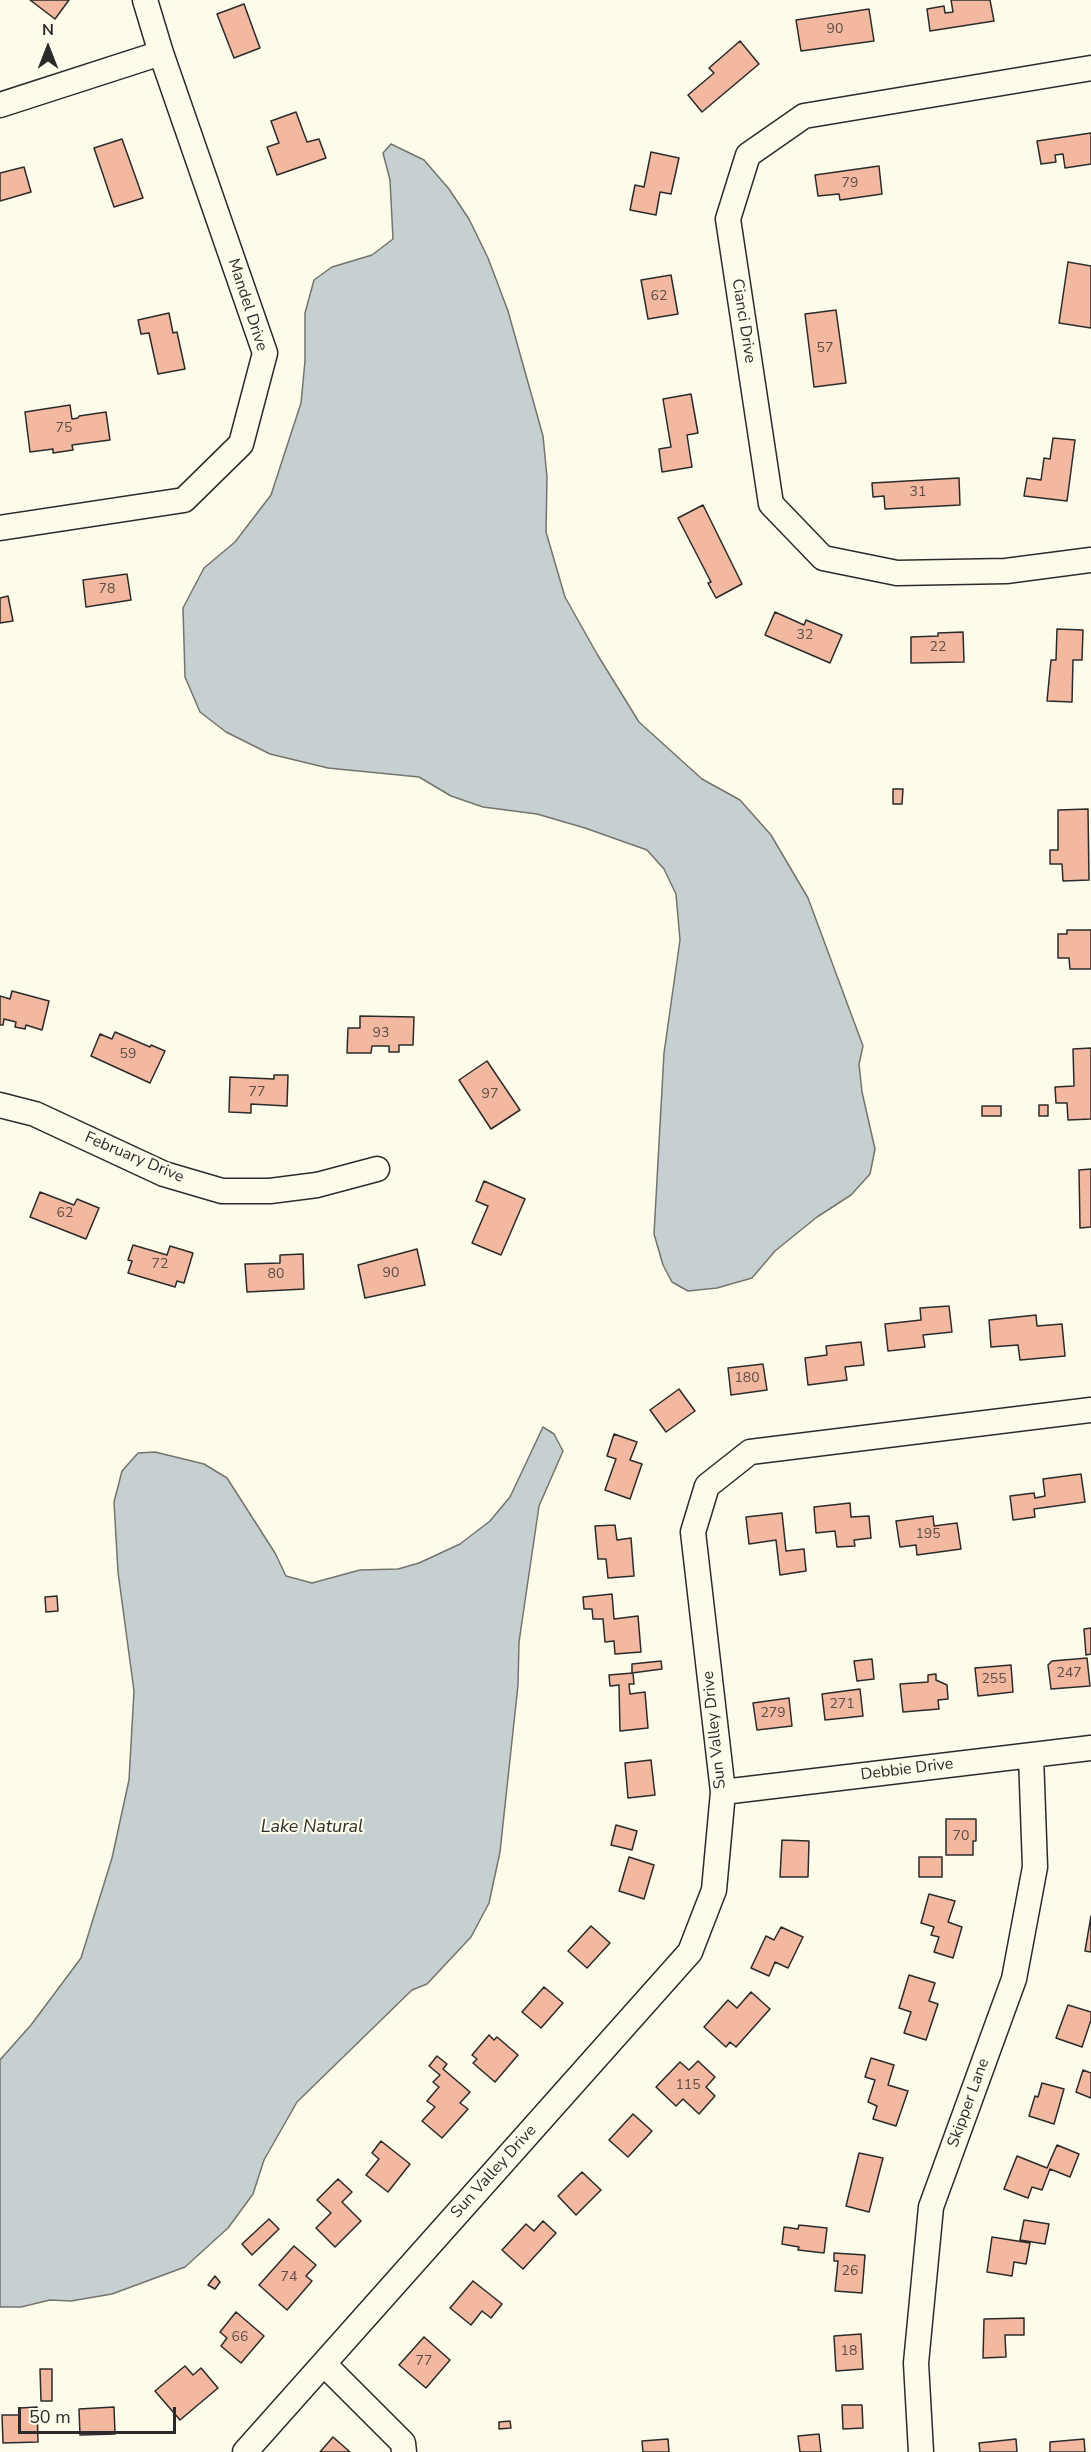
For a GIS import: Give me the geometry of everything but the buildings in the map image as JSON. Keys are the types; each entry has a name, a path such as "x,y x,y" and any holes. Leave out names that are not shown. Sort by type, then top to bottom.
{"street":[{"name":"Mandel Drive","path":"0,528 184,500 241,444 265,353 161,53 145,0"},
{"path":"0,105 161,53"},
{"name":"Cianci Drive","path":"1091,68 804,116 748,155 728,219 771,504 823,558 897,573 1006,571 1091,560"},
{"name":"February Drive","path":"0,1105 35,1114 164,1174 222,1191 270,1191 317,1185 377,1169"},
{"name":"Sun Valley Drive","path":"245,2452 690,1952 714,1890 723,1792 693,1532 707,1486 750,1452 1091,1410"},
{"name":"Debbie Drive","path":"723,1792 1091,1748"},
{"name":"Skipper Lane","path":"921,2452 916,2363 931,2208 1014,1979 1035,1867 1031,1756"},
{"path":"324,2364 403,2443 404,2452"}],"water":[{"path":"391,144 424,160 449,189 469,219 488,258 508,311 543,436 547,477 546,532 565,597 639,722 702,779 740,800 771,835 808,898 863,1046 859,1064 862,1092 875,1149 870,1174 851,1195 817,1217 775,1251 752,1278 717,1288 688,1291 672,1282 663,1265 654,1234 664,1053 680,940 676,894 664,869 647,850 537,814 483,807 451,796 419,777 328,768 270,754 226,732 200,712 185,677 183,608 204,568 235,542 271,495 301,403 305,361 305,313 314,280 332,267 372,255 393,239 390,180 383,153"},
{"name":"Lake Natural","path":"543,1427 554,1434 563,1451 539,1506 519,1642 518,1685 500,1852 489,1903 471,1937 427,1984 412,1990 297,2102 264,2160 253,2194 228,2228 185,2267 112,2294 71,2301 50,2300 21,2307 0,2307 0,2060 31,2025 81,1958 112,1858 129,1780 134,1691 118,1572 114,1502 122,1471 138,1453 155,1452 204,1464 227,1478 275,1553 286,1576 312,1583 360,1570 398,1569 419,1563 460,1544 490,1521 510,1497"}]}
